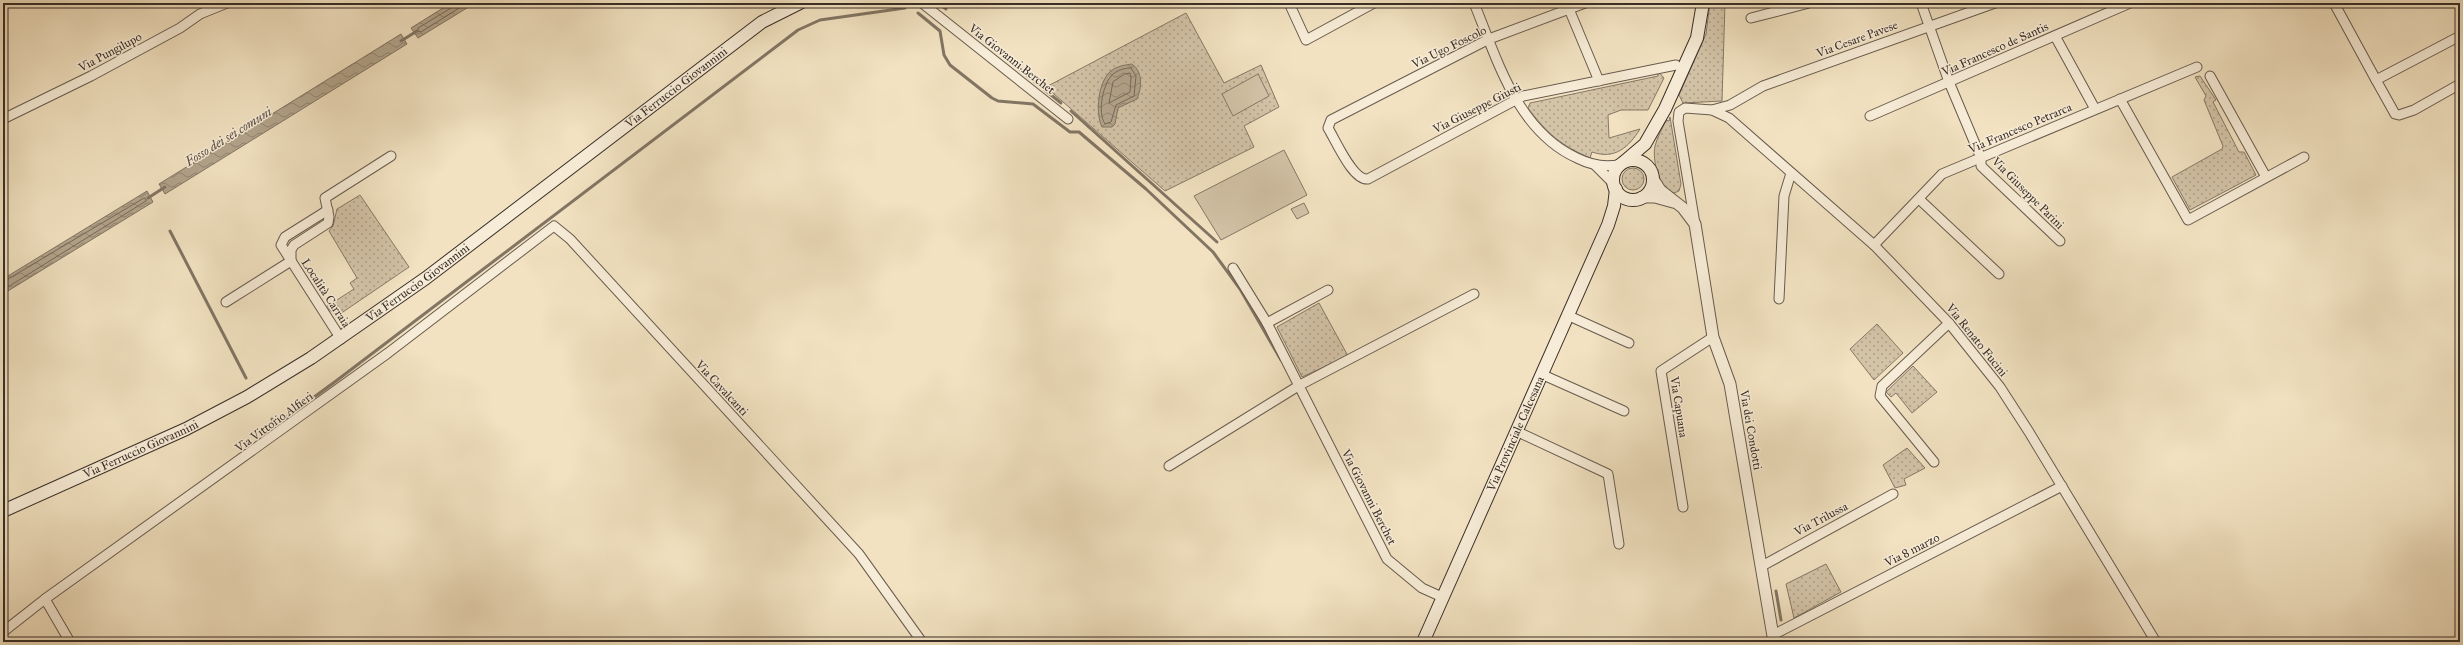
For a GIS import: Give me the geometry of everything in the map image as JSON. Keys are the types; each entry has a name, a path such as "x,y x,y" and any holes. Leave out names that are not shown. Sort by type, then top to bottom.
{"main road":[{"path":"762,22 783,3"},
{"name":"Via Ferruccio Giovannini","path":"3,511 186,429 251,394 341,338 426,278 762,22 800,3"},
{"path":"1653,133 1648,167 1652,179 1650,190 1637,198 1622,196 1615,187 1614,173 1623,163 1639,150 1653,133 1694,48 1701,24 1703,3"},
{"path":"1623,163 1635,160 1648,167"},
{"name":"Via Provinciale Calcesana","path":"1422,642 1608,225 1614,206 1615,187"},
{"name":"Via Provinciale Calcesana","path":"1608,225 1621,206 1637,198"}],"street":[{"name":"Via Pungilupo","path":"3,120 91,76 180,28 200,14 227,3"},
{"name":"Via Giovanni Berchet","path":"922,3 1068,119"},
{"path":"1289,3 1306,40 1374,3"},
{"path":"1474,3 1516,100 1535,127 1553,145 1568,154 1595,165 1615,187"},
{"name":"Via Ugo Foscolo","path":"1328,123 1334,117 1489,39 1585,3"},
{"path":"1751,18 1809,3"},
{"name":"Via Giuseppe Parini","path":"1921,3 1928,27 1949,82 1981,158 1981,166 2060,241"},
{"name":"Via Cesare Pavese","path":"1712,110 1730,105 1763,86 1995,3"},
{"name":"Via Francesco de Santis","path":"1870,116 2130,3"},
{"path":"2334,3 2395,114 2399,115 2414,110 2460,84"},
{"path":"1569,9 1600,81"},
{"path":"2056,36 2095,109"},
{"path":"2376,80 2460,36"},
{"name":"Via Giuseppe Giusti","path":"1328,123 1328,128 1354,173 1365,179 1523,96 1676,65"},
{"name":"Via Francesco Petrarca","path":"1874,245 1942,174 2197,67"},
{"path":"2210,76 2266,177"},
{"path":"2120,99 2188,220 2304,157"},
{"path":"1729,118 1730,105"},
{"name":"Via dei Condotti","path":"1712,110 1690,108 1681,110 1678,116 1714,337 1730,384 1774,639"},
{"name":"Via Renato Fucini","path":"1712,110 1729,118 1874,245 1949,323 2004,393 2156,642"},
{"name":"Località Carraia","path":"341,338 291,261 291,250 294,245 328,223 326,198 391,156"},
{"path":"1595,165 1623,163"},
{"path":"1779,299 1784,196 1791,173"},
{"path":"1652,179 1660,190 1678,203 1696,224"},
{"path":"1678,203 1690,189"},
{"path":"1637,198 1665,199 1678,203"},
{"path":"1919,199 1999,274"},
{"name":"Via Cavalcanti","path":"554,226 570,239 775,462 871,570 922,642"},
{"name":"Via Vittorio Alfieri","path":"3,632 45,599 370,367 554,226"},
{"name":"Località Carraia","path":"226,302 291,261"},
{"name":"Via Giovanni Berchet","path":"1233,268 1268,323 1387,559 1422,588 1442,597"},
{"path":"1268,323 1328,290"},
{"path":"1169,466 1300,385 1474,294"},
{"path":"1567,316 1629,343"},
{"path":"1934,462 1880,396 1879,391 1882,386 1949,323"},
{"name":"Via Capuana","path":"1683,507 1661,371 1714,337"},
{"path":"1541,374 1624,411"},
{"path":"1516,431 1608,474 1619,544"},
{"name":"Via 8 marzo","path":"1774,639 2062,486"},
{"name":"Via Trilussa","path":"1762,566 1893,494"},
{"path":"45,599 70,642"}],"shaded area":[{"path":"1710,3 1725,3 1722,101 1683,103 1679,95 1706,34"},
{"path":"1186,13 1224,83 1261,65 1279,107 1244,126 1254,147 1165,191 1046,87"},
{"path":"1657,70 1664,78 1648,110 1621,110 1608,115 1609,138 1640,129 1626,146 1614,153 1600,154 1592,152 1590,158 1570,148 1555,138 1541,125 1528,108 1530,103 1658,76"},
{"path":"1258,74 1269,96 1233,116 1222,94"},
{"path":"2200,76 2216,100 2213,102 2239,152 2244,152 2256,175 2190,210 2172,177 2222,149 2223,146 2204,100 2206,96 2195,77"},
{"path":"1670,117 1681,184 1679,191 1674,193 1664,186 1661,180 1656,166 1654,152 1657,139 1666,120 1669,121"},
{"path":"1284,150 1307,195 1221,240 1194,196"},
{"path":"1633,168 1641,171 1644,179 1641,187 1633,190 1625,187 1622,179 1625,171"},
{"path":"360,195 409,267 337,316 326,307 354,289 350,283 357,278 329,231 333,226 337,209"},
{"path":"1304,203 1309,213 1297,219 1291,209"},
{"path":"1319,303 1348,356 1302,377 1277,327"},
{"path":"1877,324 1903,353 1874,380 1850,349"},
{"path":"1913,366 1937,392 1912,413 1896,393 1891,397 1886,392"},
{"path":"1907,448 1925,468 1904,479 1906,485 1895,488 1883,465"},
{"path":"1826,564 1841,592 1794,618 1786,584"}],"water":[{"path":"451,3 475,3 418,38 411,28"},
{"path":"401,34 407,44 165,194 159,184"},
{"path":"1132,64 1136,67 1140,75 1141,85 1137,99 1118,108 1115,124 1112,127 1102,127 1098,106 1103,82 1113,69"},
{"path":"147,191 153,202 3,294 3,279"}],"waterway":[{"path":"938,3 946,9"},
{"path":"272,419 276,425 336,381 798,30 820,20 905,8"},
{"path":"918,13 940,31 944,55 950,65 992,98 998,101 1033,104 1070,132 1079,132 1146,189 1213,252 1240,289 1281,360"},
{"name":"Fosso dei sei comuni","path":"401,41 417,31"},
{"path":"1005,57 1039,85"},
{"path":"1045,90 1061,103"},
{"path":"1071,111 1217,242"},
{"name":"Fosso dei sei comuni","path":"148,198 165,187"},
{"path":"170,231 246,378"},
{"path":"1776,591 1781,620"}]}
